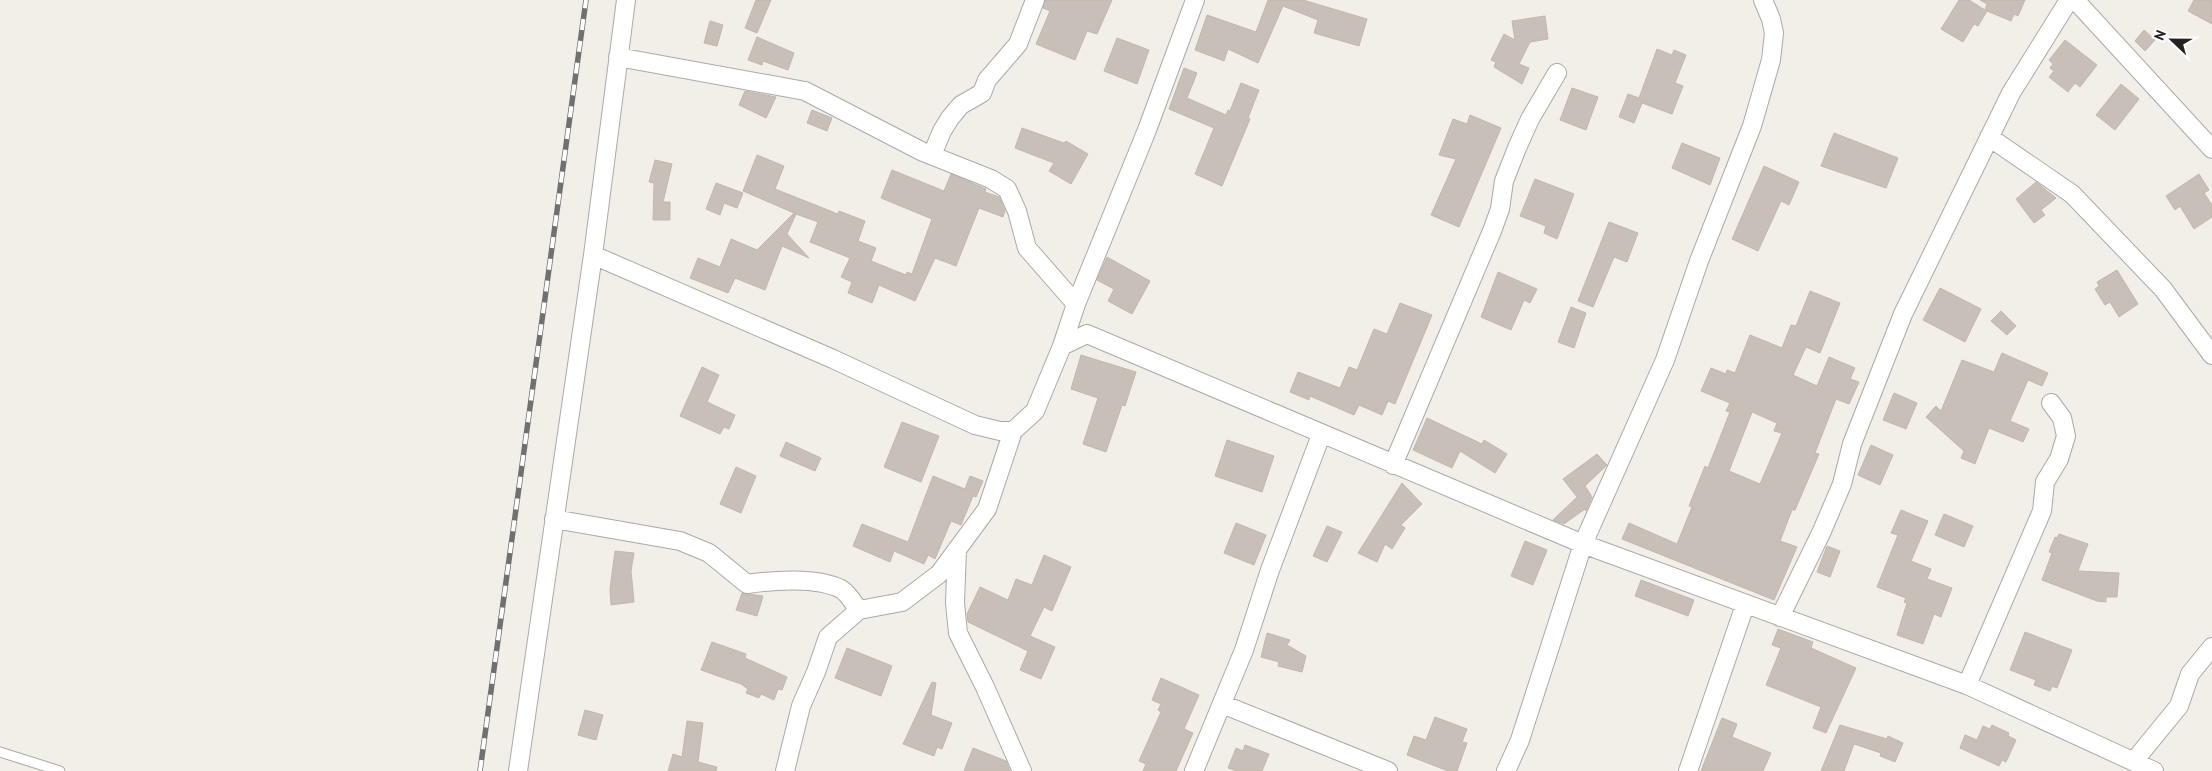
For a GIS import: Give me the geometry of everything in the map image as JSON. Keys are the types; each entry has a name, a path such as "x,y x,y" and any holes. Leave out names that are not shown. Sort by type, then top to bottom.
{"street":[{"path":"518,771 593,254 626,0"},
{"path":"932,155 942,131 950,118 961,105 982,93 987,80 1018,44 1036,0"},
{"path":"786,771 801,706 816,672 828,636 859,610 902,602 939,574 987,509 1013,431 1035,411 1062,346 1076,304 1147,130 1195,0"},
{"path":"1506,771 1520,740 1583,544 1665,360 1699,261 1752,126 1771,60 1774,33 1771,19 1763,0"},
{"path":"1780,617 1835,500 1852,444 1904,314 2011,92 2069,0"},
{"path":"2075,0 2212,149"},
{"path":"618,57 806,91 865,123 932,155 991,179 1007,190 1017,211 1027,248 1076,304"},
{"path":"1393,465 1492,231 1500,209 1504,181 1516,148 1557,72"},
{"path":"1990,137 2072,194 2162,289 2212,355"},
{"path":"593,254 833,359 975,424 1000,431 1013,431"},
{"path":"1062,346 1088,334 1321,435 1583,544 1967,685 2154,771"},
{"path":"1967,685 2042,511 2045,482 2058,459 2066,436 2062,418 2051,403"},
{"path":"1194,771 1244,650 1270,570 1321,435"},
{"path":"554,519 680,541 709,553 747,584 775,580 805,581 842,590 859,610"},
{"path":"958,549 955,603 958,633 985,687 1022,771"},
{"path":"1688,771 1745,605"},
{"path":"2134,761 2179,706 2190,674 2212,647"},
{"path":"1222,704 1388,771"}],"lane":[{"path":"0,752 60,771"}],"building":[{"path":"756,0 771,0 757,33 745,28"},
{"path":"1045,0 1112,0 1097,34 1087,31 1075,60 1036,44 1050,11 1043,8"},
{"path":"1268,0 1303,0 1367,19 1359,46 1314,33 1318,20 1283,6 1258,63 1228,49 1224,61 1195,50 1207,15 1256,32"},
{"path":"1959,0 1969,0 1985,10 1987,4 1980,0 2025,0 2018,16 2014,14 2011,21 1987,11 1978,26 1974,24 1963,42 1941,29"},
{"path":"2194,0 2212,0 2212,24 2188,11"},
{"path":"1545,16 1548,39 1530,42 1519,64 1529,68 1522,84 1494,67 1496,62 1491,60 1504,34 1515,40 1512,21"},
{"path":"710,21 723,25 717,46 704,43"},
{"path":"2144,30 2155,40 2145,51 2135,41"},
{"path":"757,37 794,53 788,70 763,61 762,65 748,60"},
{"path":"1117,38 1149,50 1137,84 1104,71"},
{"path":"2065,40 2097,65 2080,87 2075,83 2068,92 2049,77 2054,71 2050,68 2053,64 2049,60"},
{"path":"1657,49 1672,55 1674,50 1686,55 1675,83 1683,86 1672,114 1642,103 1634,123 1619,117 1628,94 1639,98"},
{"path":"1184,68 1197,73 1187,98 1226,115 1228,110 1230,111 1241,83 1259,90 1248,118 1250,119 1222,186 1195,174 1214,128 1169,109"},
{"path":"2121,84 2139,99 2115,130 2096,115"},
{"path":"1572,88 1598,97 1586,130 1560,120"},
{"path":"745,91 776,97 766,118 739,105"},
{"path":"812,110 832,118 827,131 807,123"},
{"path":"1470,115 1501,128 1459,227 1431,215 1456,159 1439,155 1453,119 1467,124"},
{"path":"1022,128 1064,143 1066,141 1088,154 1071,184 1049,171 1054,163 1015,148"},
{"path":"1834,133 1898,158 1886,188 1821,166"},
{"path":"1682,143 1720,158 1710,185 1672,168"},
{"path":"757,155 784,166 775,189 838,214 839,211 865,221 858,241 876,248 871,261 906,275 907,272 912,274 932,219 881,198 892,170 944,191 951,174 986,189 985,192 999,197 1005,211 1003,217 979,208 956,266 935,258 915,301 879,285 872,303 848,293 852,282 841,277 850,258 810,242 818,222 796,214 787,234 809,258 782,246 765,290 735,278 728,293 690,278 698,258 720,267 731,239 757,250 794,213 743,191"},
{"path":"655,160 672,164 663,202 670,202 670,220 653,220 654,183 649,182"},
{"path":"1764,166 1799,182 1789,205 1781,201 1758,251 1732,239"},
{"path":"2199,174 2209,190 2204,193 2212,205 2212,217 2194,229 2180,206 2175,210 2166,196"},
{"path":"1535,179 1574,194 1557,239 1544,233 1546,226 1520,216"},
{"path":"2036,182 2056,198 2041,210 2045,215 2034,223 2016,199"},
{"path":"716,183 743,193 737,208 724,203 720,215 706,209"},
{"path":"1609,222 1638,233 1627,262 1614,257 1593,307 1578,301"},
{"path":"1107,257 1150,281 1132,314 1108,301 1114,289 1097,280"},
{"path":"2117,270 2138,304 2119,317 2110,302 2105,305 2095,289 2099,286 2097,282"},
{"path":"1498,272 1537,289 1530,303 1524,300 1511,330 1481,317"},
{"path":"1940,288 1981,309 1965,342 1923,320"},
{"path":"1810,291 1840,303 1820,353 1806,347 1793,375 1817,386 1829,357 1855,368 1850,379 1859,382 1849,404 1836,399 1815,453 1819,454 1795,510 1792,510 1780,541 1797,547 1774,600 1622,539 1629,523 1677,544 1692,507 1689,506 1705,466 1708,468 1730,412 1726,411 1730,403 1701,391 1711,368 1726,374 1727,370 1735,373 1750,335 1782,348 1791,325 1796,326","holes":["1752,412 1777,423 1774,431 1782,433 1760,484 1729,471"]},
{"path":"1400,303 1432,315 1395,404 1388,401 1382,415 1359,405 1354,415 1310,396 1309,400 1290,392 1298,372 1340,388 1349,367 1357,370 1374,329 1387,334"},
{"path":"1571,307 1586,313 1574,348 1558,342"},
{"path":"2001,311 2016,326 2007,335 1991,321"},
{"path":"2002,353 2048,373 2042,386 2028,380 2010,421 2029,429 2023,442 1989,428 1975,464 1961,458 1964,451 1926,417 1936,406 1941,411 1962,360 1994,372"},
{"path":"1081,355 1136,372 1125,406 1122,405 1106,452 1083,444 1098,398 1071,389"},
{"path":"702,367 719,375 707,402 735,415 729,429 724,427 720,434 680,416"},
{"path":"1894,393 1917,403 1906,429 1883,420"},
{"path":"1427,418 1482,444 1484,440 1507,454 1495,473 1460,451 1452,468 1413,450"},
{"path":"902,422 939,436 921,482 884,467"},
{"path":"1227,440 1274,456 1262,492 1215,476"},
{"path":"786,442 821,458 815,471 780,456"},
{"path":"1871,445 1893,455 1880,485 1858,475"},
{"path":"1597,454 1607,465 1585,486 1592,497 1586,511 1585,509 1564,524 1553,520 1577,497 1563,479"},
{"path":"736,467 756,476 741,513 720,504"},
{"path":"933,476 965,489 970,476 983,481 976,497 973,496 961,525 951,521 935,559 928,555 924,564 894,551 890,562 853,546 862,524 908,542"},
{"path":"1402,483 1422,504 1401,525 1405,528 1392,549 1385,544 1377,562 1358,553"},
{"path":"1901,510 1928,521 1911,561 1931,569 1927,579 1952,588 1941,617 1934,614 1923,644 1897,635 1907,603 1904,602 1906,598 1877,587 1898,535 1891,533"},
{"path":"1944,514 1973,526 1964,547 1935,535"},
{"path":"1236,523 1266,535 1254,565 1224,553"},
{"path":"1327,526 1342,532 1327,562 1313,556"},
{"path":"2059,534 2088,544 2078,571 2119,573 2117,597 2106,597 2106,602 2097,601 2042,580 2052,553 2049,552 2055,537 2057,538"},
{"path":"1525,541 1547,550 1533,585 1511,576"},
{"path":"1827,546 1840,551 1830,577 1817,572"},
{"path":"615,551 634,553 631,571 634,602 611,605 610,589"},
{"path":"1044,555 1071,567 1052,611 1044,607 1030,636 1055,647 1041,679 1020,670 1028,651 968,622 967,614 980,587 1008,600 1016,579 1032,585"},
{"path":"1641,580 1694,600 1688,616 1635,596"},
{"path":"742,593 763,596 757,616 736,610"},
{"path":"1778,629 1813,642 1811,648 1856,668 1826,733 1813,728 1821,707 1766,685 1781,648 1772,645"},
{"path":"2025,632 2072,650 2057,688 2052,686 2050,691 2034,685 2036,680 2010,670"},
{"path":"1267,633 1290,640 1287,645 1306,656 1302,672 1278,666 1279,662 1261,657"},
{"path":"712,642 746,654 745,658 787,677 782,690 778,689 774,700 761,694 759,698 746,693 748,689 741,684 701,670"},
{"path":"847,648 892,666 881,696 835,678"},
{"path":"1161,678 1199,695 1184,729 1193,733 1176,771 1143,771 1146,764 1139,761 1161,712 1158,710 1161,704 1152,700"},
{"path":"932,682 936,683 931,715 952,723 942,749 937,747 934,756 903,744"},
{"path":"585,710 603,715 596,740 578,735"},
{"path":"1435,717 1467,729 1462,742 1467,743 1457,771 1448,771 1407,755 1414,736 1426,740"},
{"path":"1722,718 1737,724 1732,737 1771,753 1763,771 1701,771"},
{"path":"687,721 703,723 698,762 717,767 716,771 668,771 673,754 682,757"},
{"path":"1840,725 1887,739 1888,736 1903,743 1895,762 1880,756 1881,753 1854,744 1844,771 1821,771"},
{"path":"1992,725 2009,733 2008,736 2016,740 2006,762 2002,760 1999,766 1960,748 1965,735 1977,740 1983,726 1990,729"},
{"path":"1245,745 1269,754 1262,771 1237,771 1228,768 1236,748 1243,751"},
{"path":"973,748 1006,761 1010,771 964,771"}],"railway":[{"path":"480,771 586,0"}]}
